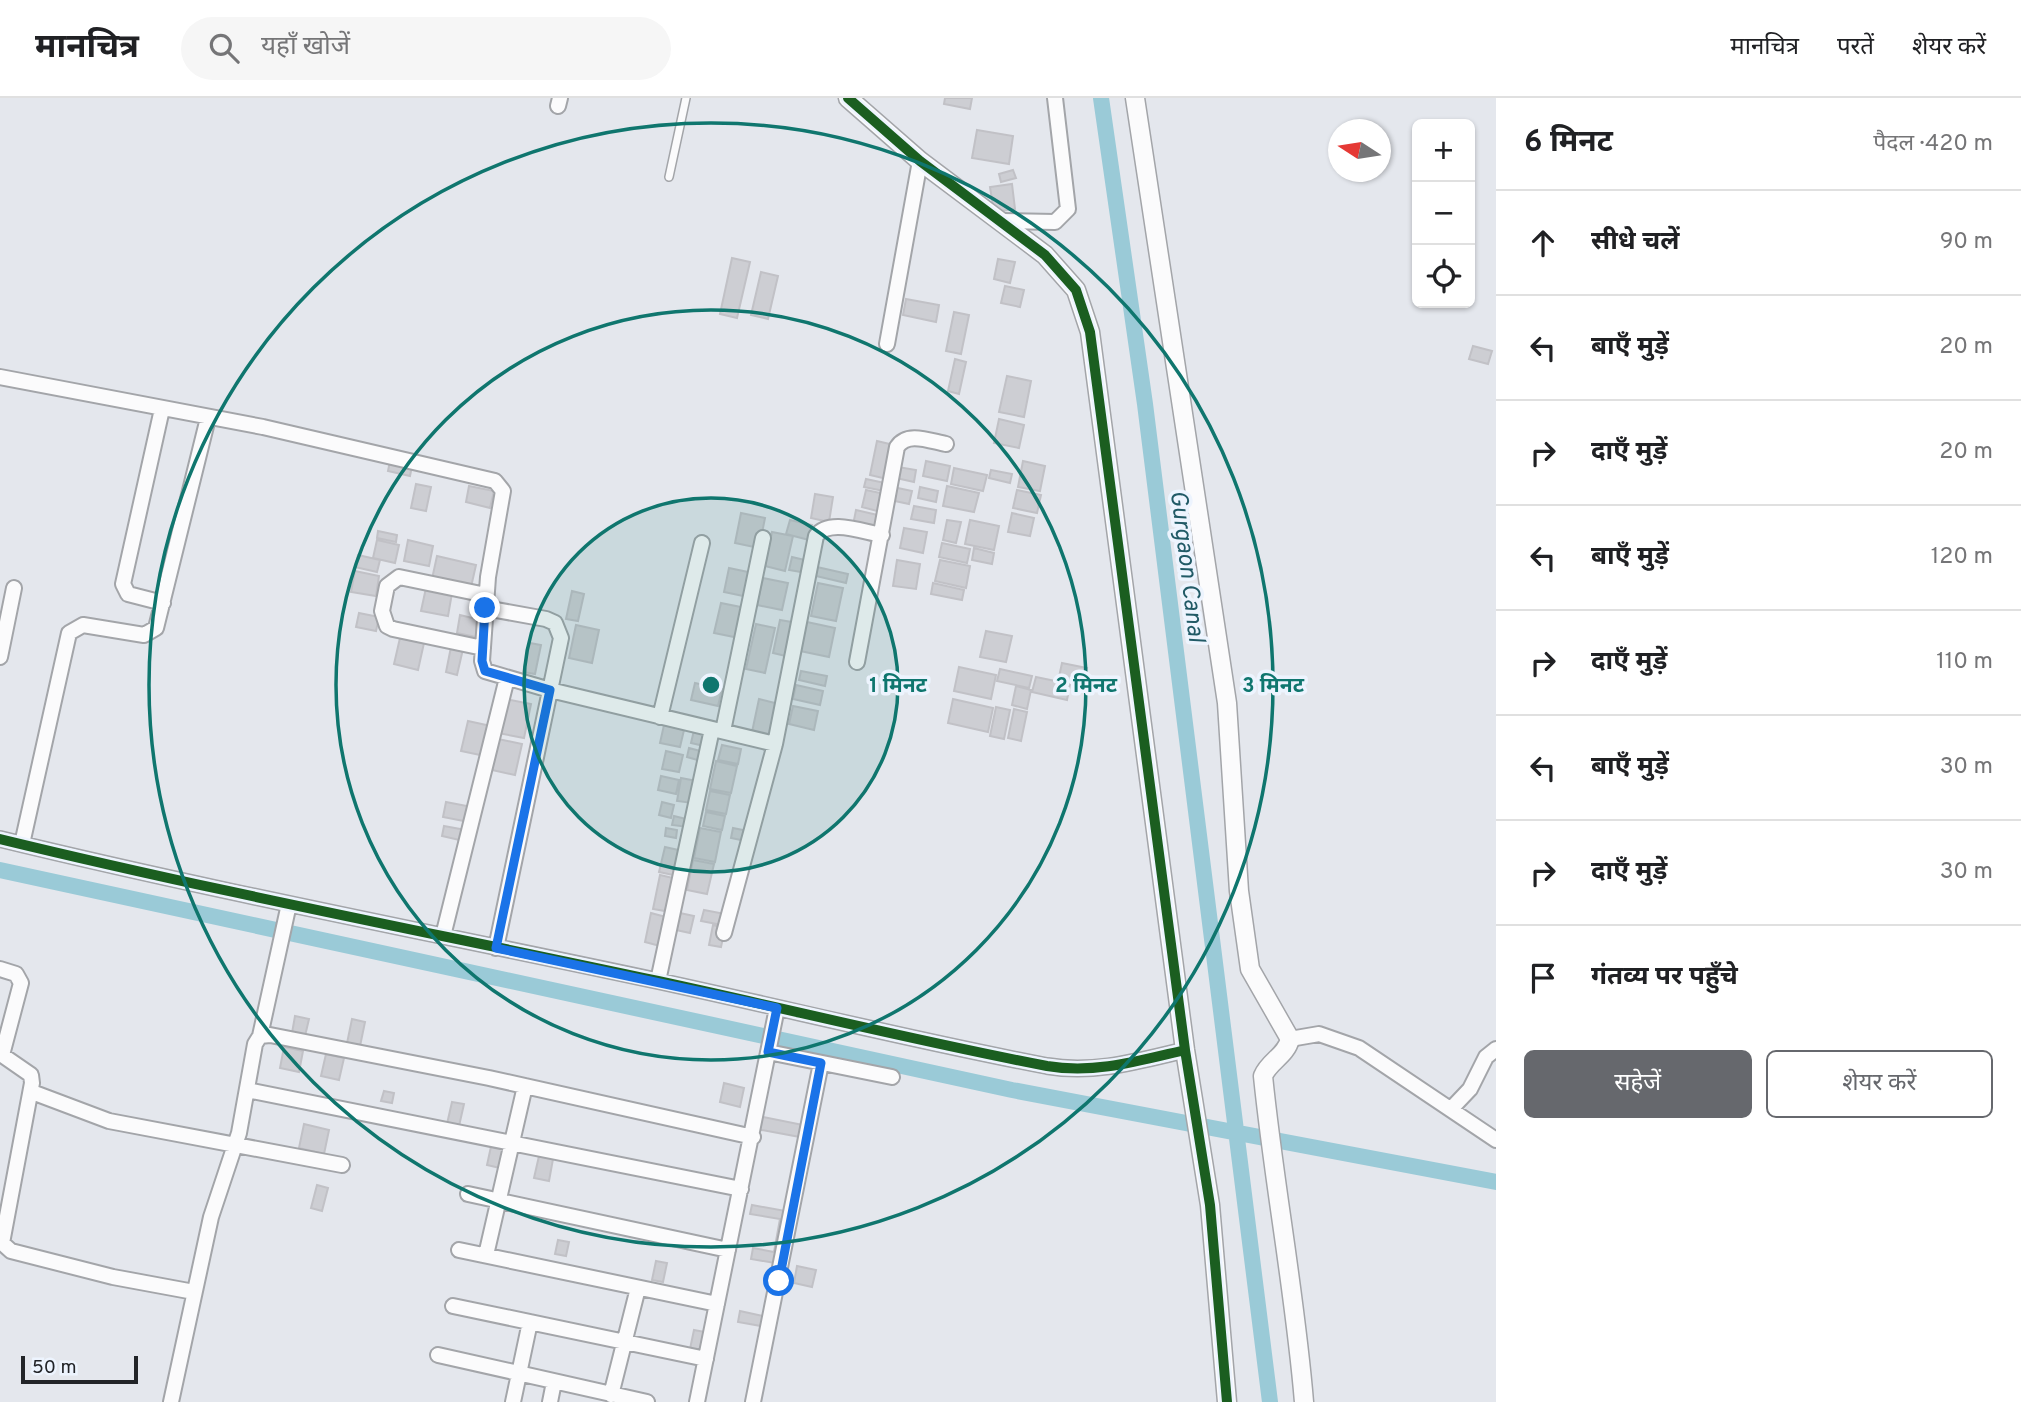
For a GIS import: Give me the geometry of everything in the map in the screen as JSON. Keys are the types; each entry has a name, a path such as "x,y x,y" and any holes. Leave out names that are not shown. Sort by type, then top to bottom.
{"street":[{"path":"848,98 920,160 1045,255 1076,290 1090,332 1185,1050 1206,1179 1227,1402"},
{"path":"1001,221 1055,222 1068,209 1055,98"},
{"path":"1135,98 1227,703 1239,891 1250,969 1290,1039"},
{"path":"887,344 920,160"},
{"path":"0,377 263,427 499,483 503,497 486,601 483,648 485,671 550,690 775,744"},
{"path":"162,409 123,584 128,594 163,603"},
{"path":"22,844 69,633 83,625 136,635 150,634 156,628 208,418"},
{"path":"857,662 900,443 910,438 946,444"},
{"path":"724,933 775,744 816,536 820,531 834,527 882,535"},
{"path":"658,981 763,538"},
{"path":"660,717 702,543"},
{"path":"483,648 387,626 382,611 387,586 399,577 486,601 555,623 561,638 496,948"},
{"path":"0,657 15,588"},
{"path":"443,936 507,678"},
{"path":"0,839 289,904 658,981 877,1032 1070,1070 1115,1066 1185,1050"},
{"path":"171,1402 211,1217 235,1145 255,1044 260,1036 289,904"},
{"path":"0,969 16,974 21,983 2,1055 31,1075 32,1092 1,1236 5,1248 105,1275 194,1292"},
{"path":"697,1402 753,1137 777,1008"},
{"path":"1290,1039 1319,1034 1359,1048 1496,1140"},
{"path":"260,1036 270,1035 524,1086 753,1137"},
{"path":"1290,1039 1284,1053 1266,1068 1264,1076 1273,1175 1285,1232 1304,1402"},
{"path":"771,1041 821,1063 892,1077"},
{"path":"1451,1109 1470,1089 1491,1050 1496,1049"},
{"path":"753,1402 821,1063"},
{"path":"486,1255 524,1086"},
{"path":"247,1090 741,1189"},
{"path":"32,1092 109,1121 342,1165"},
{"path":"467,1194 728,1250"},
{"path":"459,1250 717,1304"},
{"path":"611,1395 638,1287"},
{"path":"453,1306 706,1359"},
{"path":"513,1402 530,1322"},
{"path":"438,1355 647,1402"},
{"path":"550,1402 554,1382"}],"lane":[{"path":"669,177 686,98"}],"building":[{"path":"945,98 972,98 970,109 944,104"},
{"path":"977,130 1013,136 1009,164 972,158"},
{"path":"1013,170 1016,178 1001,182 999,174"},
{"path":"1012,184 1015,209 994,212 990,187"},
{"path":"732,258 750,262 737,318 720,314"},
{"path":"998,259 1015,262 1010,283 994,279"},
{"path":"761,272 778,276 768,319 751,315"},
{"path":"1005,286 1024,290 1020,307 1001,303"},
{"path":"906,299 939,305 936,322 903,315"},
{"path":"954,312 969,315 961,354 946,351"},
{"path":"1473,346 1492,351 1488,364 1469,359"},
{"path":"955,359 966,362 959,394 948,391"},
{"path":"1007,376 1031,381 1024,417 999,412"},
{"path":"999,419 1024,425 1019,448 994,443"},
{"path":"877,441 894,445 887,479 870,475"},
{"path":"390,461 412,466 410,476 388,471"},
{"path":"926,461 950,466 947,481 923,476"},
{"path":"1023,461 1045,466 1040,491 1018,487"},
{"path":"898,467 916,470 914,482 896,478"},
{"path":"954,468 987,475 983,491 951,484"},
{"path":"991,470 1012,474 1010,483 989,478"},
{"path":"866,479 885,483 884,491 864,487"},
{"path":"416,484 431,487 426,511 411,508"},
{"path":"469,486 494,491 490,508 466,502"},
{"path":"947,486 979,493 974,512 943,506"},
{"path":"893,487 912,491 909,504 890,500"},
{"path":"920,487 938,491 936,502 918,498"},
{"path":"866,490 885,494 881,512 862,507"},
{"path":"1017,490 1041,495 1037,513 1013,508"},
{"path":"815,494 833,497 829,522 811,518"},
{"path":"914,506 936,510 934,523 911,519"},
{"path":"856,510 882,516 879,531 853,525"},
{"path":"741,513 765,518 759,548 735,543"},
{"path":"1012,513 1034,518 1030,536 1008,532"},
{"path":"790,520 812,525 809,540 786,534"},
{"path":"947,520 961,522 956,543 943,540"},
{"path":"970,520 999,526 994,550 965,544"},
{"path":"904,528 927,532 923,553 900,548"},
{"path":"378,531 397,535 396,542 377,538"},
{"path":"772,532 793,536 785,571 765,566"},
{"path":"377,540 399,545 395,563 373,558"},
{"path":"408,540 433,546 429,566 404,561"},
{"path":"942,543 970,549 967,563 939,557"},
{"path":"974,548 994,553 992,564 972,560"},
{"path":"358,555 380,560 377,572 355,567"},
{"path":"437,556 476,565 471,587 432,579"},
{"path":"792,557 809,561 807,573 789,570"},
{"path":"897,560 920,564 916,589 893,586"},
{"path":"940,560 970,566 966,588 935,581"},
{"path":"817,567 848,574 846,583 816,576"},
{"path":"729,568 753,573 748,597 724,592"},
{"path":"355,571 379,576 376,596 351,592"},
{"path":"763,578 788,583 782,610 757,605"},
{"path":"818,583 843,588 836,621 811,616"},
{"path":"933,583 964,590 962,600 931,594"},
{"path":"426,588 452,593 448,616 421,611"},
{"path":"572,591 584,594 578,621 566,619"},
{"path":"721,603 746,608 739,638 714,633"},
{"path":"359,613 379,617 376,631 356,627"},
{"path":"460,615 480,620 476,637 457,633"},
{"path":"780,620 798,623 790,657 773,653"},
{"path":"807,622 835,628 829,657 800,651"},
{"path":"756,624 775,628 765,673 746,669"},
{"path":"576,625 599,630 592,663 569,658"},
{"path":"986,631 1012,636 1006,662 980,657"},
{"path":"400,638 424,643 418,670 394,664"},
{"path":"530,643 541,645 535,674 523,672"},
{"path":"451,647 463,649 457,675 446,672"},
{"path":"1062,663 1087,668 1084,683 1059,677"},
{"path":"959,667 996,675 991,699 954,691"},
{"path":"1000,669 1032,676 1029,688 997,681"},
{"path":"801,671 827,676 825,686 799,680"},
{"path":"1036,677 1070,684 1067,700 1032,692"},
{"path":"695,683 722,689 718,706 691,700"},
{"path":"796,685 823,691 820,705 793,699"},
{"path":"1016,686 1031,690 1027,709 1012,705"},
{"path":"505,699 531,704 524,738 498,733"},
{"path":"759,699 779,704 772,736 752,732"},
{"path":"953,699 993,708 988,732 948,723"},
{"path":"793,706 818,711 814,730 789,724"},
{"path":"996,707 1010,710 1004,739 990,736"},
{"path":"1014,709 1027,712 1021,741 1008,738"},
{"path":"468,721 491,726 485,756 461,751"},
{"path":"664,725 684,730 680,747 660,743"},
{"path":"695,726 707,729 704,746 691,743"},
{"path":"498,739 522,744 515,775 492,770"},
{"path":"722,745 741,749 738,764 718,760"},
{"path":"689,748 704,752 701,761 687,757"},
{"path":"666,751 683,755 679,772 662,769"},
{"path":"716,761 737,766 731,793 710,789"},
{"path":"661,776 679,780 676,794 658,790"},
{"path":"681,778 697,781 692,803 677,801"},
{"path":"710,791 730,795 726,814 706,810"},
{"path":"446,802 472,807 469,822 443,817"},
{"path":"662,802 674,805 671,818 659,815"},
{"path":"706,812 725,816 722,830 703,826"},
{"path":"674,816 690,820 688,827 672,825"},
{"path":"444,826 466,830 464,841 442,836"},
{"path":"666,828 677,830 676,838 665,836"},
{"path":"700,828 721,832 715,862 694,858"},
{"path":"733,828 748,831 746,841 731,838"},
{"path":"665,847 683,851 678,876 659,872"},
{"path":"693,860 714,864 707,894 687,890"},
{"path":"660,875 673,878 665,911 653,909"},
{"path":"704,910 725,914 722,925 701,921"},
{"path":"651,913 666,917 660,946 645,942"},
{"path":"680,913 694,916 690,933 676,930"},
{"path":"713,925 725,928 721,947 709,945"},
{"path":"295,1016 309,1019 305,1036 292,1033"},
{"path":"352,1019 365,1022 359,1051 346,1048"},
{"path":"284,1047 303,1051 299,1072 280,1068"},
{"path":"326,1054 344,1058 339,1080 321,1076"},
{"path":"724,1083 744,1088 740,1107 720,1102"},
{"path":"384,1091 394,1093 392,1103 381,1101"},
{"path":"452,1102 464,1104 459,1126 447,1124"},
{"path":"758,1116 803,1125 800,1137 756,1129"},
{"path":"304,1124 329,1130 324,1154 299,1148"},
{"path":"492,1142 505,1145 500,1168 487,1165"},
{"path":"539,1156 553,1159 549,1181 534,1178"},
{"path":"317,1185 328,1188 322,1211 311,1208"},
{"path":"752,1205 791,1212 781,1264 751,1259 753,1248 774,1252 780,1219 750,1214"},
{"path":"558,1240 569,1242 566,1256 555,1254"},
{"path":"656,1261 667,1263 663,1282 652,1280"},
{"path":"797,1266 816,1270 812,1287 794,1283"},
{"path":"740,1311 763,1316 761,1326 738,1322"},
{"path":"694,1330 705,1332 701,1351 690,1349"}],"waterway":[{"name":"Gurgaon Canal","path":"1101,98 1145,404 1270,1402"},
{"path":"0,870 1012,1090 1496,1182"}],"cycle path":[{"path":"848,98 920,161 1045,255 1076,290 1090,332 1185,1050 1210,1205 1227,1402"},
{"path":"0,839 246,895 1047,1066 1099,1067 1185,1050"}],"route":[{"path":"485,608 482,661 485,671 550,690 496,948 777,1008 768,1052 821,1063 779,1281"}]}
